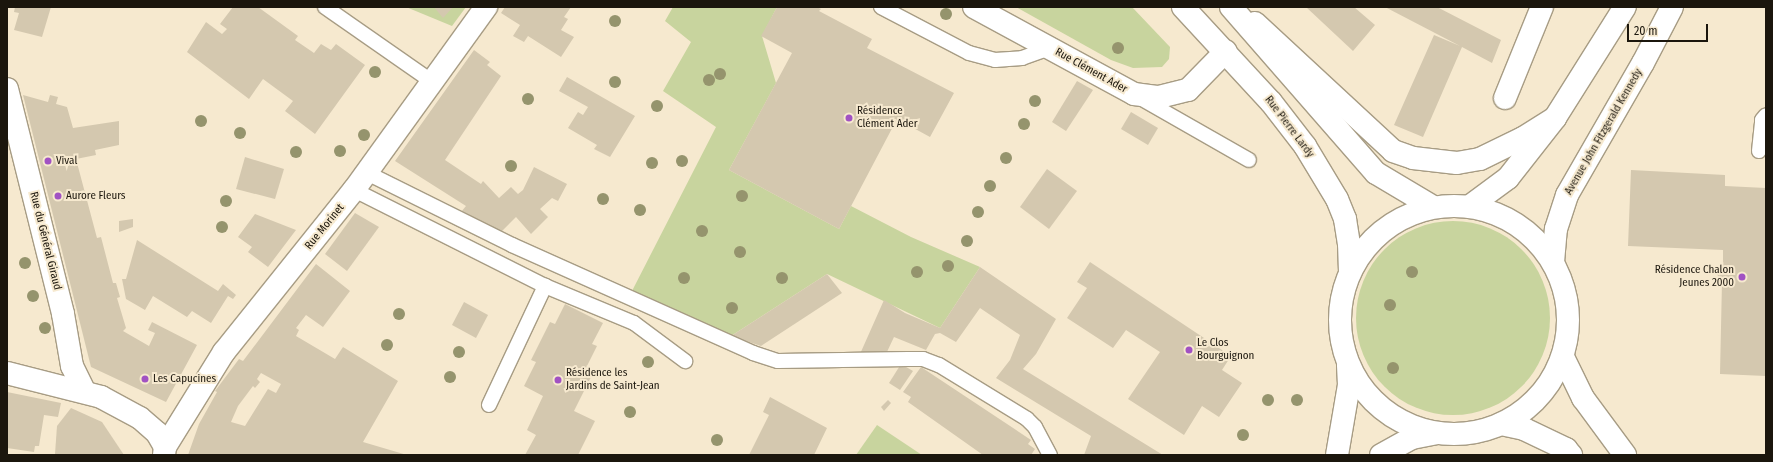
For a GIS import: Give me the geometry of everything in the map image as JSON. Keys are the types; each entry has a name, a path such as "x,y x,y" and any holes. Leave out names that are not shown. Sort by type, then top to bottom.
{"main road":[{"name":"Rue Morinet","path":"165,451 224,352 360,181 486,7"},
{"name":"Rue Clément Ader","path":"974,7 1134,94 1159,97 1188,90 1226,51"},
{"name":"Rue Pierre Lardy","path":"1183,7 1226,51 1271,102 1300,140 1337,199 1349,243 1350,271"},
{"path":"1231,7 1376,173 1433,207"},
{"path":"1238,7 1393,151 1413,158 1457,163 1480,159 1522,138 1555,118"},
{"path":"1506,98 1542,7"},
{"path":"1470,206 1508,178 1555,118 1625,7"},
{"name":"Avenue John Fitzgerald Kennedy","path":"1553,262 1556,229 1567,195 1643,63 1672,7"},
{"name":"Rue du Général Giraud","path":"7,89 63,314 72,366 84,391"},
{"path":"1337,455 1349,385 1348,365 1340,326 1340,302 1350,271 1375,236 1392,223 1433,207 1470,206 1499,214 1526,230 1553,262 1560,276 1568,310 1568,331 1563,357 1549,384 1528,408 1502,424 1470,433 1438,433 1412,438 1381,455"},
{"path":"1563,357 1583,398 1624,455"},
{"path":"1348,365 1360,385 1375,403 1394,417 1415,427 1438,433"},
{"path":"7,373 84,391 140,418 157,433 165,451"},
{"path":"1502,424 1524,429 1566,449 1571,455"}],"lane":[{"path":"325,7 431,81"},
{"path":"881,7 969,54 995,60 1022,58 1049,48"},
{"path":"1134,94 1249,160"},
{"path":"1759,151 1762,120 1766,115"},
{"path":"360,181 545,286 634,323 685,361"},
{"path":"360,181 512,245 753,353 786,361 923,359 939,365 1027,419 1035,427 1050,455"},
{"path":"489,405 545,286"}],"green space":[{"path":"406,7 466,7 452,26"},
{"path":"673,7 777,7 762,36 776,83 729,170 839,229 851,206 911,237 980,267 940,328 827,274 731,336 632,291 716,127 663,91 691,42 665,21"},
{"path":"1016,7 1132,7 1170,47 1169,59 1162,67 1133,68 1111,60"},
{"path":"1463,221 1472,222 1499,232 1522,249 1534,264 1543,281 1549,299 1549,337 1543,355 1534,372 1522,387 1507,399 1490,408 1472,414 1443,415 1434,414 1407,404 1391,393 1378,380 1367,364 1357,337 1356,308 1357,299 1367,272 1378,256 1391,243 1407,232 1434,222"},
{"path":"877,425 922,455 856,455"}],"building":[{"path":"15,7 51,7 42,37 14,30 19,13 14,12"},
{"path":"233,7 258,7 298,36 295,40 314,53 321,44 331,50 336,44 365,65 315,134 285,111 293,101 263,79 249,99 187,52 206,22 222,34 227,29 220,24"},
{"path":"434,7 453,7 443,18"},
{"path":"505,7 571,7 564,17 568,19 561,30 574,37 561,57 528,36 524,42 513,36 520,25 501,13"},
{"name":"Résidence Clément Ader","path":"777,7 817,7 821,9 819,11 872,39 867,48 954,93 930,137 897,119 839,229 729,170 792,53 761,36"},
{"path":"1306,7 1354,7 1375,25 1353,51"},
{"path":"1385,7 1437,7 1501,40 1492,63 1462,47 1423,137 1394,125 1434,35 1460,46"},
{"path":"474,50 490,62 487,65 501,76 445,160 481,184 483,181 499,198 511,187 518,194 523,190 534,167 567,184 558,201 552,198 540,209 548,217 531,234 516,217 501,232 461,212 466,206 395,161"},
{"path":"567,77 635,116 610,157 594,149 597,145 568,128 578,112 583,115 588,107 559,91"},
{"path":"1077,81 1093,90 1066,131 1052,122"},
{"path":"23,95 48,102 50,95 58,97 56,104 67,107 73,128 119,121 119,145 95,150 96,155 76,159 97,238 101,237 113,283 116,283 120,297 117,298 126,328 123,331 149,346 155,333 148,330 152,322 197,345 166,402 91,367"},
{"path":"1131,112 1158,128 1148,145 1121,129"},
{"path":"245,157 284,169 275,199 236,189"},
{"path":"1047,169 1077,191 1049,229 1020,207"},
{"name":"Résidence Chalon Jeunes 2000","path":"1631,170 1725,175 1725,186 1766,188 1766,376 1720,374 1722,281 1715,272 1723,265 1723,250 1628,246"},
{"path":"355,213 379,227 347,271 325,254"},
{"path":"255,214 296,230 268,267 248,252 252,247 238,237"},
{"path":"133,219 133,227 119,232 119,221"},
{"path":"137,240 218,291 223,284 236,295 233,299 228,296 211,323 192,311 187,317 153,296 145,310 126,299 122,279 126,279"},
{"name":"Le Clos Bourguignon","path":"1090,262 1231,356 1222,370 1242,383 1219,417 1202,406 1184,435 1128,399 1160,352 1126,330 1113,348 1067,318 1087,288 1077,282"},
{"path":"316,264 350,291 323,327 306,315 296,328 299,330 296,336 335,359 343,347 398,381 363,442 407,455 188,455 199,424 217,392 215,391 239,359 243,361","holes":["261,373 281,384 276,393 268,389 245,426 231,422 238,406 253,386 255,388 260,382 257,379"]},
{"path":"980,267 1056,319 1036,354 1023,369 1163,455 1084,455 1091,436 996,378 1010,360 1020,335 980,308 956,342 940,333 935,334 926,350 894,337 886,354 860,354 884,300 905,313 940,328"},
{"path":"827,274 842,293 761,346 731,336"},
{"path":"464,302 488,315 476,338 452,325"},
{"name":"Résidence les Jardins de Saint-Jean","path":"565,304 603,323 592,344 597,346 585,370 592,375 574,411 595,421 578,455 525,455 536,435 527,430 543,396 524,386 536,362 531,360 550,322 555,324"},
{"path":"901,364 913,371 900,390 889,383"},
{"path":"921,367 1031,440 1028,444 1035,449 1031,455 983,455 908,402 911,397 903,392"},
{"path":"7,392 61,403 58,417 44,415 39,446 35,446 34,452 7,448"},
{"path":"770,397 827,428 814,455 749,455 769,415 763,412"},
{"path":"888,400 891,403 884,411 881,407"},
{"path":"71,408 102,422 124,455 55,454 57,426"}],"place":[{"name":"Résidence Clément Ader","path":"849,118"},
{"name":"Vival","path":"48,161"},
{"name":"Aurore Fleurs","path":"58,196"},
{"name":"Résidence Chalon Jeunes 2000","path":"1742,277"},
{"name":"Le Clos Bourguignon","path":"1189,350"},
{"name":"Les Capucines","path":"145,379"},
{"name":"Résidence les Jardins de Saint-Jean","path":"558,380"}]}
